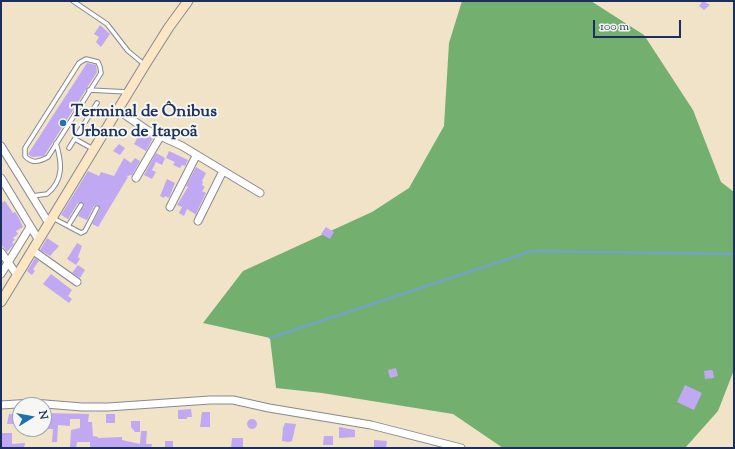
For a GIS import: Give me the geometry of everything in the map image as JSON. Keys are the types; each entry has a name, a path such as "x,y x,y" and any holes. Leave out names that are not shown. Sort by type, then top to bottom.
{"street":[{"path":"1,302 145,65 169,27 188,1"},
{"path":"118,110 136,124 160,137 179,144 196,156 260,193"},
{"path":"136,178 160,137"},
{"path":"1,146 32,196 50,220"},
{"path":"170,207 196,156"},
{"path":"198,221 223,171"},
{"path":"1,178 38,240"},
{"path":"1,274 30,227"},
{"path":"32,250 77,282"},
{"path":"1,252 17,275"},
{"path":"1,405 33,403 82,407 108,407 210,400 233,400 269,408 371,424 461,448"}],"lane":[{"path":"73,1 107,24 128,51 145,65"},
{"path":"86,59 98,62 100,72 56,143 48,157 40,161 32,161 25,156 25,148 79,62 86,59"},
{"path":"89,90 129,92"},
{"path":"69,148 97,103"},
{"path":"75,139 94,149"},
{"path":"32,196 47,194 56,182 61,171 61,161 56,143"},
{"path":"68,226 81,205"},
{"path":"50,220 68,226 79,233 84,232 97,208"}],"green space":[{"path":"462,1 591,1 644,35 693,110 721,182 734,192 734,370 718,411 685,448 503,448 453,414 322,393 276,388 270,338 203,323 243,271 372,212 409,188 444,126 449,43"}],"building":[{"path":"703,1 710,5 704,10 699,6"},
{"path":"100,25 110,34 101,47 96,42 99,37 94,34"},
{"path":"87,63 96,65 97,72 44,156 32,157 28,154"},
{"path":"141,132 153,138 146,151 134,144"},
{"path":"119,144 125,148 120,155 113,151"},
{"path":"169,151 188,160 185,166 182,165 180,168 173,165 175,162 166,158"},
{"path":"156,153 165,158 162,165 156,162 152,170 156,172 152,179 144,175"},
{"path":"124,158 131,163 135,158 140,161 132,175 126,176 128,177 98,227 92,224 100,209 98,205 94,206 87,220 78,216 84,205 81,202 78,203 68,219 61,215 88,171 99,176 101,172 114,176"},
{"path":"196,167 206,173 202,181 202,185 205,187 202,191 206,193 195,216 195,214 187,209 184,216 179,213 182,207 177,205 188,187 186,186"},
{"path":"167,179 175,183 169,198 165,196 164,198 160,196"},
{"path":"5,201 13,213 15,212 23,227 16,231 18,234 13,238 15,240 12,242 14,244 7,252 1,244 1,203"},
{"path":"326,227 334,232 330,239 321,234"},
{"path":"47,238 59,246 50,256 40,250"},
{"path":"77,243 82,246 78,257 80,259 76,265 67,259"},
{"path":"35,258 39,261 33,269 35,271 32,275 27,271"},
{"path":"78,265 85,270 80,278 72,273"},
{"path":"51,274 72,290 68,296 72,299 69,303 43,284"},
{"path":"396,368 398,376 390,378 388,370"},
{"path":"704,371 713,371 714,378 705,379"},
{"path":"685,385 702,393 694,410 677,402"},
{"path":"191,409 192,417 187,417 187,419 178,419 178,410"},
{"path":"202,412 210,412 210,427 200,427"},
{"path":"52,413 89,414 88,422 92,422 93,436 98,438 122,437 122,440 140,444 141,431 147,431 146,444 152,444 151,448 90,448 90,442 77,442 76,448 70,448 71,430 80,428 80,419 70,419 70,426 58,425 57,442 52,442"},
{"path":"9,414 12,414 12,424 7,424"},
{"path":"106,414 115,414 115,423 106,423"},
{"path":"250,419 254,419 256,420 256,428 250,429 247,426 247,422"},
{"path":"131,421 140,421 140,432 135,432 131,427"},
{"path":"285,423 296,424 292,441 289,442 282,441"},
{"path":"339,427 355,430 355,437 339,438"},
{"path":"1,433 12,433 12,444 25,443 24,448 1,448"},
{"path":"324,436 333,436 333,445 323,445"},
{"path":"232,438 243,438 243,448 231,448"},
{"path":"374,440 387,441 386,448 374,448"},
{"path":"165,441 173,441 173,448 165,448"}],"waterway":[{"path":"270,338 532,251 734,254"}],"place":[{"name":"Terminal de Ônibus Urbano de Itapoã","path":"63,123"}]}
